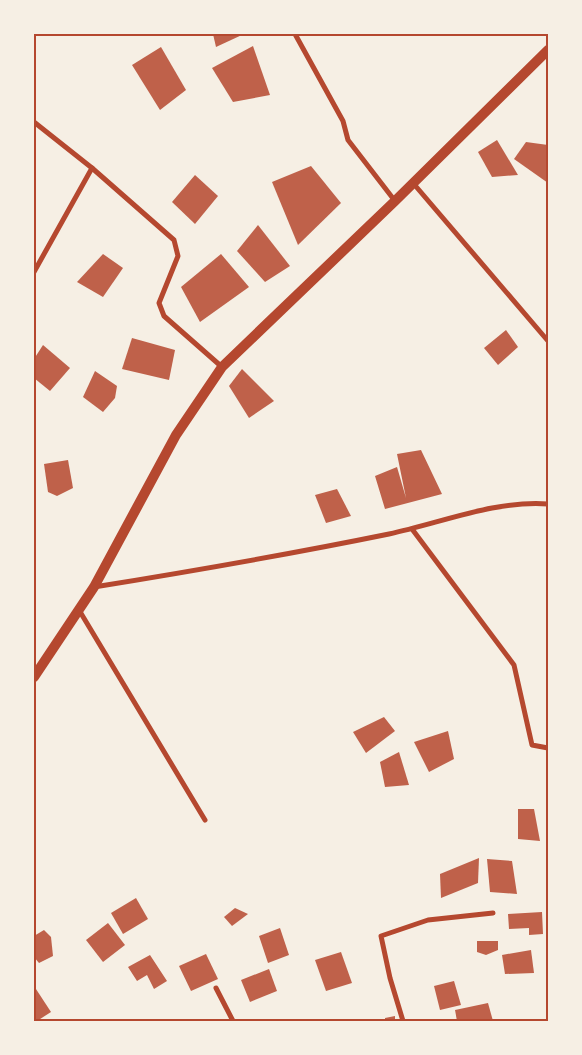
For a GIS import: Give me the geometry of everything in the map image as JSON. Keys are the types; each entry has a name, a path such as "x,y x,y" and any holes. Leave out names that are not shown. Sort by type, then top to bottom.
{"main road":[{"path":"34,677 94,588 176,434 222,367 395,202 548,50"}],"street":[{"path":"295,34 342,121 348,140 395,202"},
{"path":"34,122 92,168 174,240 178,256 159,303 164,316 222,367"},
{"path":"34,272 92,168"},
{"path":"413,183 548,341"},
{"path":"94,588 282,556 412,529 493,508 535,503 548,504"},
{"path":"412,529 514,665 532,745 548,748"},
{"path":"79,610 205,820"},
{"path":"403,1021 390,978 381,936 428,920 493,913"},
{"path":"216,988 233,1021"}],"building":[{"path":"213,34 244,34 216,47"},
{"path":"253,46 270,95 233,102 212,68"},
{"path":"161,47 186,90 160,110 132,65"},
{"path":"497,140 518,175 492,177 478,152"},
{"path":"526,142 548,145 548,183 514,159"},
{"path":"311,166 341,203 298,245 272,182"},
{"path":"195,175 218,196 195,224 172,202"},
{"path":"258,225 290,266 265,282 237,251"},
{"path":"103,254 123,268 103,297 77,282"},
{"path":"221,254 249,287 200,322 181,287"},
{"path":"506,330 518,347 498,365 484,348"},
{"path":"132,338 175,350 169,380 122,369"},
{"path":"43,345 70,368 50,391 34,378 34,359"},
{"path":"242,369 274,401 249,418 229,386"},
{"path":"95,371 117,386 115,398 103,412 83,397"},
{"path":"421,450 442,494 385,509 375,476 397,467 406,498 397,454"},
{"path":"68,460 73,488 57,496 48,492 44,464"},
{"path":"337,489 351,516 326,523 315,495"},
{"path":"384,717 395,731 366,753 353,732"},
{"path":"448,731 454,759 429,772 414,742"},
{"path":"399,752 409,785 385,787 380,762"},
{"path":"518,809 534,809 540,841 518,839"},
{"path":"479,858 478,883 441,898 440,874"},
{"path":"487,859 512,861 517,894 490,892"},
{"path":"136,898 148,919 123,934 111,913"},
{"path":"235,908 248,914 232,926 224,917"},
{"path":"542,912 543,934 529,935 529,928 509,929 508,914"},
{"path":"108,923 125,945 103,962 86,940"},
{"path":"280,928 289,955 268,963 259,936"},
{"path":"44,930 51,937 53,956 39,963 34,957 34,936"},
{"path":"477,941 498,941 498,950 486,955 477,952"},
{"path":"531,950 534,973 505,974 502,955"},
{"path":"341,952 352,983 326,991 315,960"},
{"path":"206,954 218,979 191,991 179,966"},
{"path":"150,955 167,981 154,989 147,975 137,981 128,967"},
{"path":"269,969 277,991 250,1002 241,980"},
{"path":"454,981 461,1005 440,1010 434,986"},
{"path":"34,986 51,1012 37,1021 34,1021"},
{"path":"488,1003 493,1021 457,1021 455,1010"},
{"path":"395,1016 395,1021 385,1021 385,1018"}]}
